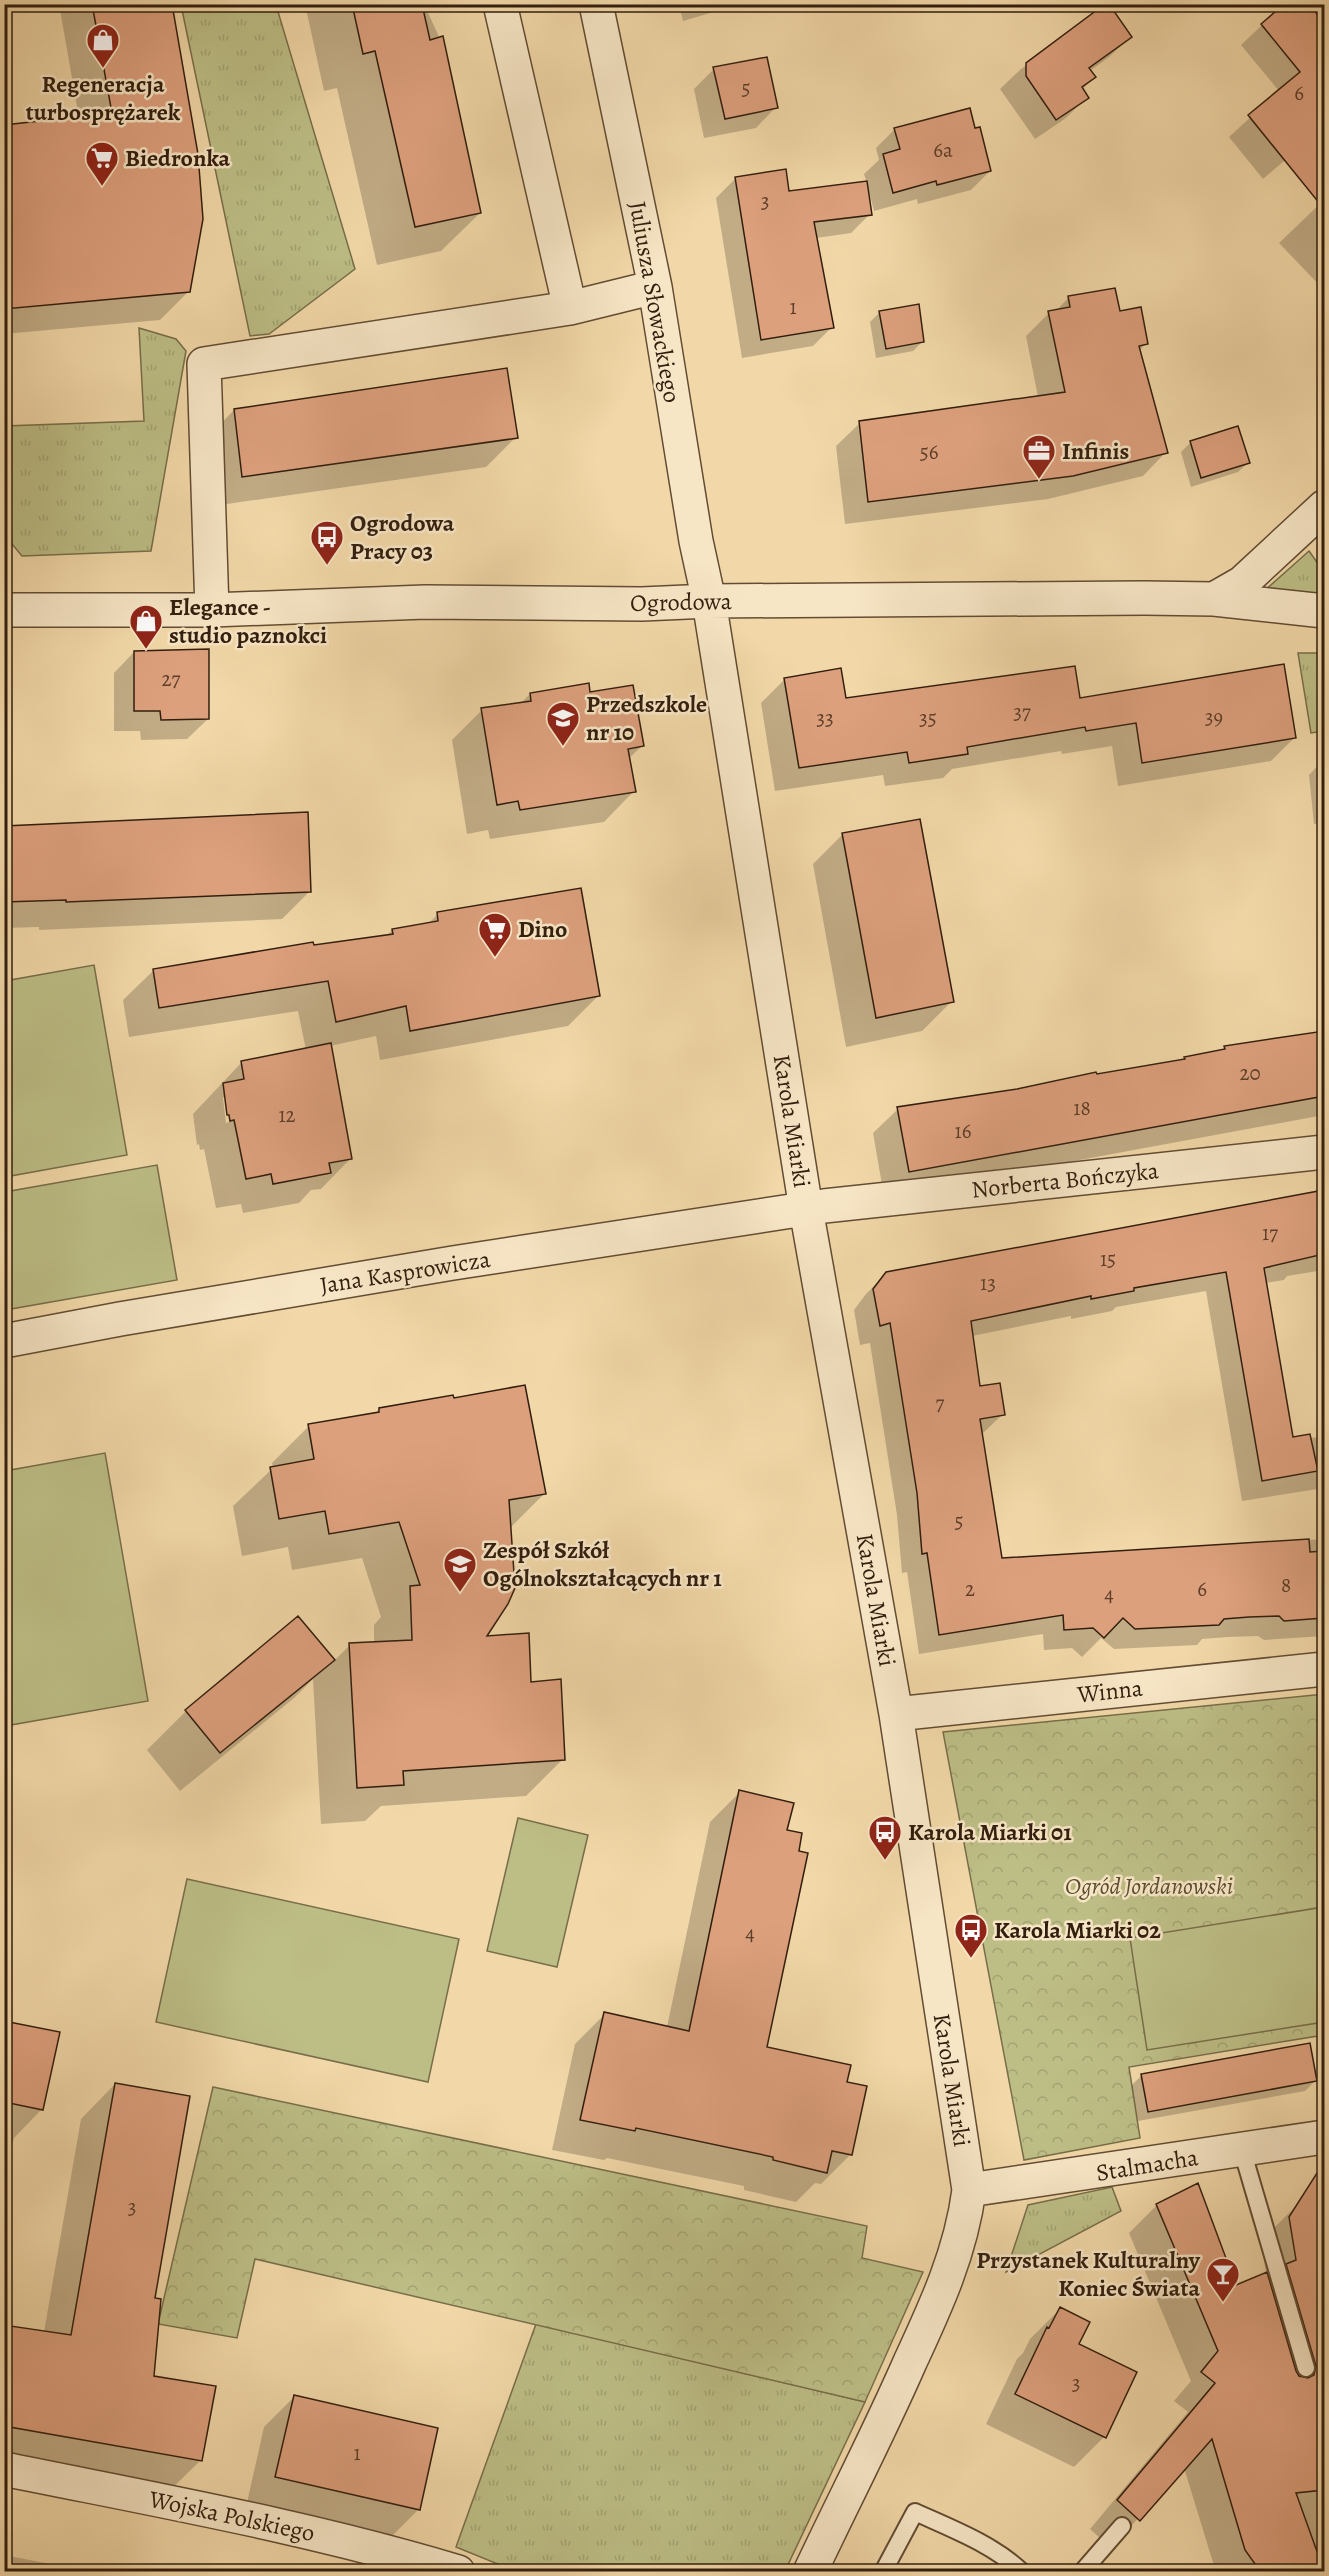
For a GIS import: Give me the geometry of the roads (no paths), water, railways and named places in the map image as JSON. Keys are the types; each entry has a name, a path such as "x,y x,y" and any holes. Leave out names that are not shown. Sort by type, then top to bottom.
{"street":[{"path":"500,4 570,308"},
{"name":"Juliusza Słowackiego","path":"596,4 655,287 696,541 708,600"},
{"path":"212,610 204,364 570,308 655,287"},
{"path":"1214,599 1242,583 1320,520"},
{"name":"Ogrodowa","path":"4,609 212,610 425,602 642,604 708,600 1144,597 1214,599 1324,611"},
{"name":"Karola Miarki","path":"708,600 806,1209 896,1714 969,2190 964,2226 943,2290 810,2571"},
{"name":"Norberta Bończyka","path":"806,1209 1324,1152"},
{"name":"Jana Kasprowicza","path":"4,1341 131,1317 453,1263 806,1209"},
{"name":"Winna","path":"896,1714 1324,1669"},
{"name":"Stalmacha","path":"969,2190 1324,2137"},
{"name":"Wojska Polskiego","path":"4,2469 366,2545 458,2571"}],"lane":[{"path":"1242,2150 1305,2368"},
{"path":"883,2571 915,2512 964,2534 1013,2563 1022,2571"},
{"path":"1082,2571 1122,2526"}],"place":[{"name":"Regeneracja turbosprężarek","path":"103,69"},
{"name":"Biedronka","path":"102,187"},
{"name":"Infinis","path":"1039,480"},
{"name":"Ogrodowa Pracy 03","path":"327,566"},
{"name":"Elegance - studio paznokci","path":"146,650"},
{"name":"Przedszkole nr 10","path":"563,747"},
{"name":"Dino","path":"495,958"},
{"name":"Zespół Szkół Ogólnokształcących nr 1","path":"460,1593"},
{"name":"Karola Miarki 01","path":"885,1861"},
{"name":"Karola Miarki 02","path":"971,1959"},
{"name":"Przystanek Kulturalny Koniec Świata","path":"1223,2303"}],"park label":[{"name":"Ogród Jordanowski","path":"1149,1886"}]}
